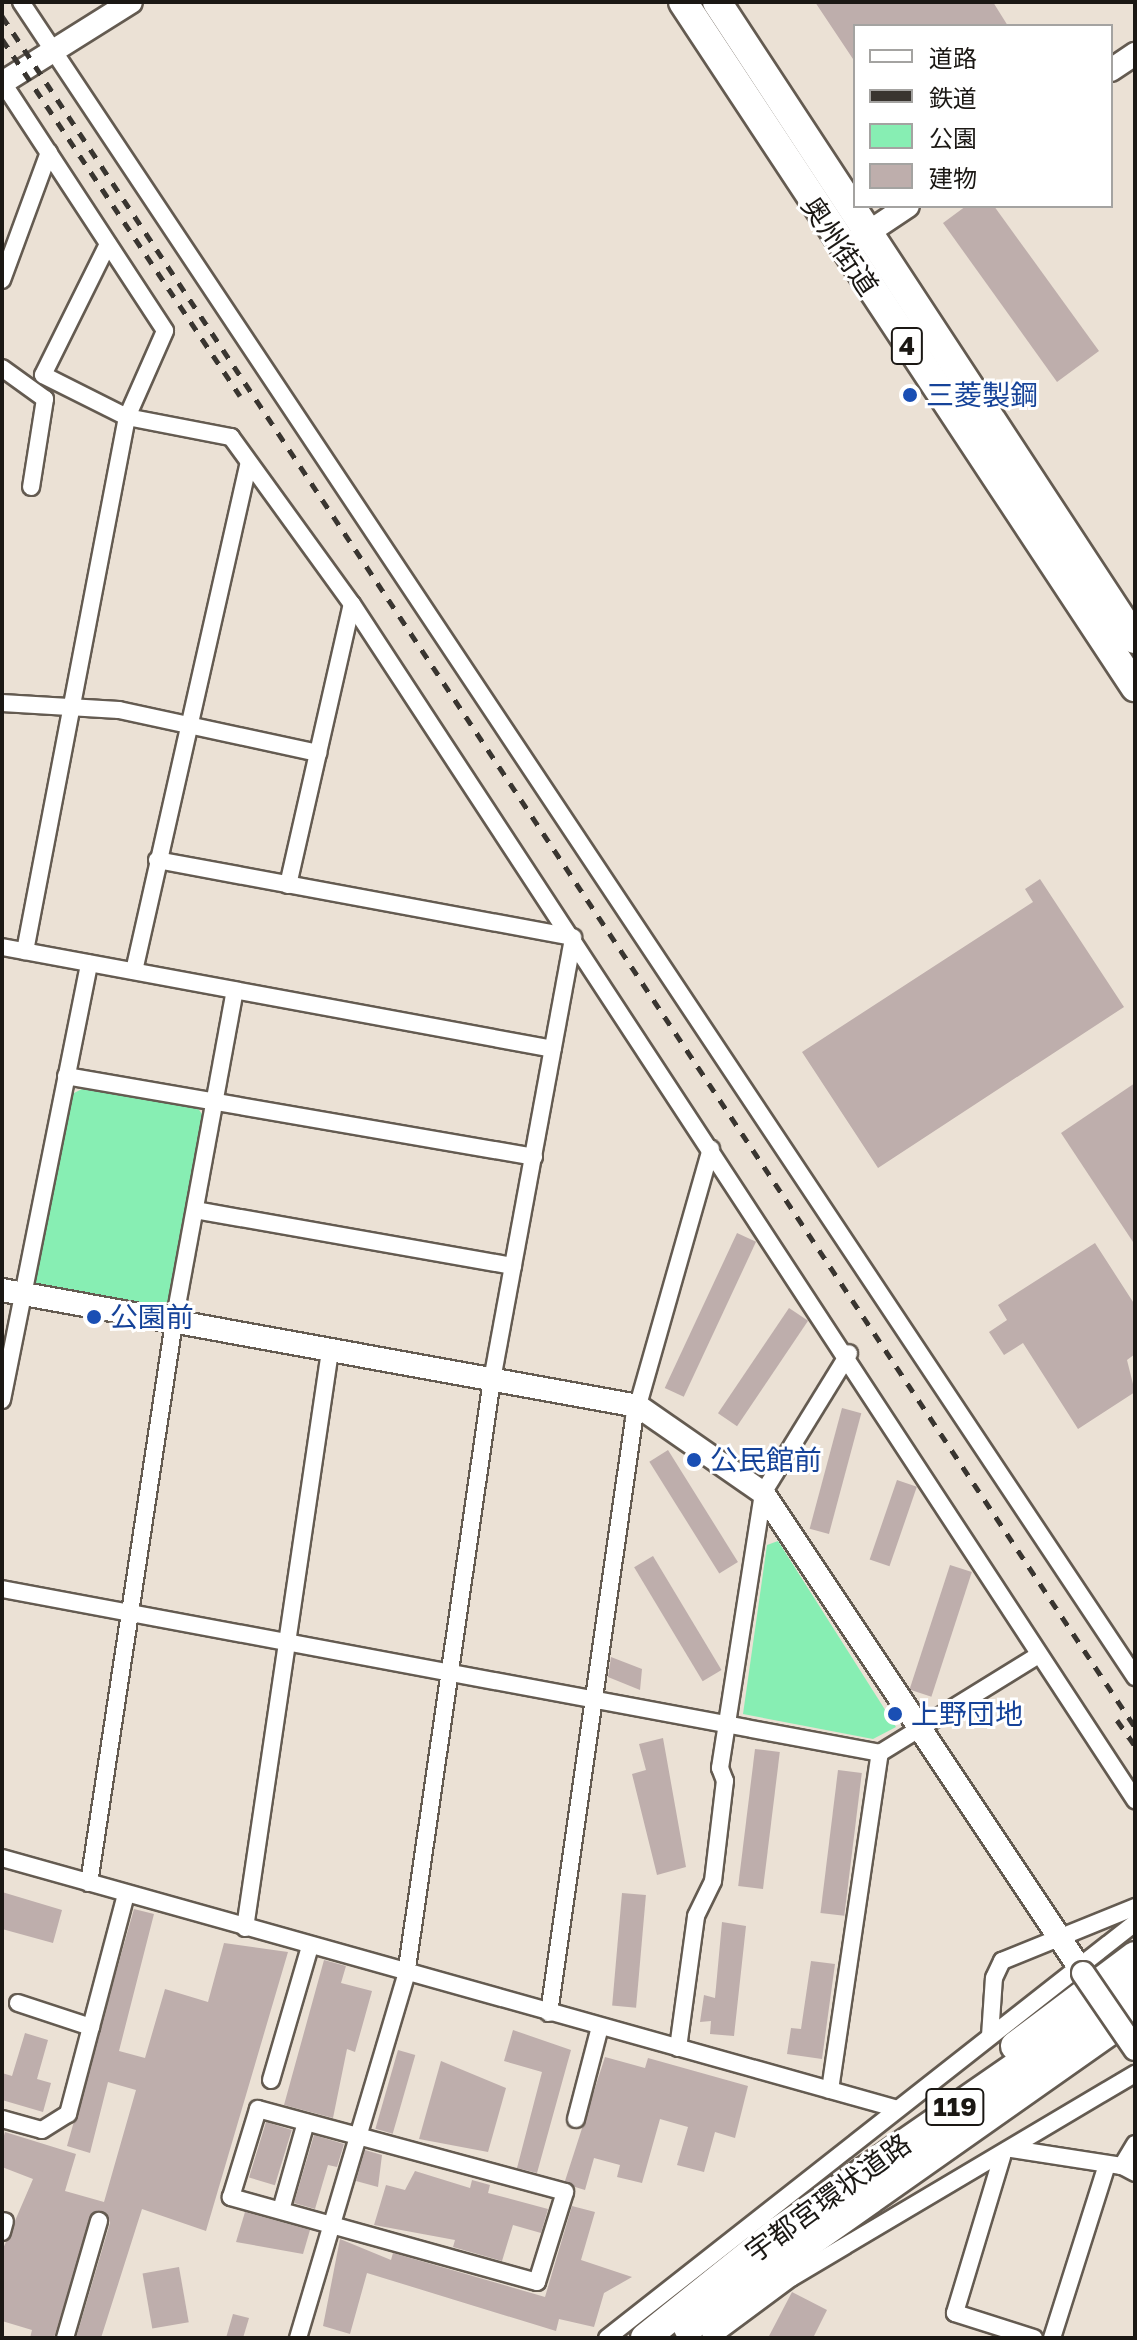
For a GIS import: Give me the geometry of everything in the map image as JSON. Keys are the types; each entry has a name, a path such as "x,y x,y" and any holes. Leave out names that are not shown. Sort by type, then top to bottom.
{"highway":[{"name":"奥州街道","path":"683,2 1135,639"},
{"name":"奥州街道","path":"717,2 853,243 1135,687"},
{"path":"906,2141 1023,2039 1135,1956"},
{"name":"宇都宮環状道路","path":"645,2338 906,2141 1135,1984"},
{"name":"宇都宮環状道路","path":"675,2338 790,2250 1135,2013"},
{"path":"790,2250 912,2185 1135,2033"}],"street":[{"path":"21,2 1135,1677"},
{"path":"25,951 127,417 165,331 2,83 131,2"},
{"path":"1113,69 1135,54"},
{"path":"2,280 49,152"},
{"path":"853,243 905,208"},
{"path":"108,244 43,375 127,417 231,437 248,466 352,604 849,1353 1037,1656 1135,1800"},
{"path":"2,368 45,399 31,487"},
{"path":"134,971 248,466"},
{"path":"288,885 352,604"},
{"path":"2,703 72,707 189,725 318,753"},
{"path":"157,860 572,937"},
{"path":"298,2338 406,1975 492,1380 572,937"},
{"path":"2,947 553,1049"},
{"path":"2,1400 10,1291 66,1076 89,964"},
{"path":"89,1883 174,1322 235,991"},
{"path":"66,1076 534,1157"},
{"path":"549,2013 638,1406 711,1149"},
{"path":"195,1210 513,1266"},
{"path":"10,1291 638,1406 763,1493 1135,2049"},
{"path":"245,1928 330,1351"},
{"path":"678,2048 696,1916 713,1881 728,1725 763,1493 849,1353"},
{"path":"2,1589 287,1645 880,1753 924,1730 1037,1656"},
{"path":"830,2090 880,1753"},
{"path":"2,1858 406,1975 898,2109"},
{"path":"2,2119 58,2127 68,2114 126,1894"},
{"path":"990,2036 996,1969 1135,1907"},
{"path":"607,2338 990,2036 1081,1970 1135,1923"},
{"path":"271,2080 310,1947"},
{"path":"18,2003 91,2027"},
{"path":"576,2119 600,2027"},
{"path":"710,2338 791,2278 1007,2153 1135,2074"},
{"path":"258,2109 306,2122 565,2192 537,2282 231,2197 258,2109"},
{"path":"281,2210 306,2122"},
{"path":"1052,2338 1121,2168 1135,2144"},
{"path":"1007,2153 1121,2168"},
{"path":"1007,2153 955,2313 1034,2338"},
{"path":"65,2338 99,2221"}],"green space":[{"path":"82,1089 197,1107 204,1117 170,1300 158,1307 36,1286 30,1274 70,1095"},
{"path":"778,1541 896,1727 873,1739 743,1714 767,1545"}],"building":[{"path":"815,2 993,2 1007,24 853,24 853,59"},
{"path":"963,208 995,208 1099,351 1057,382 943,223"},
{"path":"1040,879 1124,1007 878,1168 802,1052 1033,902 1025,889"},
{"path":"1135,1083 1135,1245 1061,1133"},
{"path":"737,1233 756,1242 684,1397 665,1388"},
{"path":"1095,1243 1135,1305 1135,1354 1127,1360 1135,1392 1078,1429 1023,1343 1004,1355 989,1332 1007,1320 998,1305"},
{"path":"789,1308 808,1321 737,1426 718,1413"},
{"path":"842,1408 861,1413 829,1534 810,1529"},
{"path":"668,1450 738,1562 719,1574 649,1462"},
{"path":"897,1480 917,1487 890,1566 870,1559"},
{"path":"653,1556 722,1670 703,1681 634,1567"},
{"path":"950,1565 972,1572 931,1697 910,1690"},
{"path":"611,1657 642,1669 640,1690 608,1677"},
{"path":"663,1738 686,1867 657,1875 632,1774 646,1770 639,1744"},
{"path":"755,1749 780,1752 763,1889 738,1886"},
{"path":"838,1770 862,1773 844,1916 820,1913"},
{"path":"2,1892 62,1910 53,1943 2,1929"},
{"path":"622,1893 646,1895 636,2008 612,2006"},
{"path":"134,1909 154,1914 119,2051 145,2058 165,1989 208,2002 224,1943 288,1952 206,2231 142,2209 101,2338 76,2338 110,2223 106,2213 92,2213 54,2338 30,2338 32,2330 2,2321 2,2251 33,2179 2,2167 2,2143 5,2132 76,2154 65,2191 104,2202 136,2090 108,2082 90,2153 67,2146"},
{"path":"722,1922 746,1926 734,2036 710,2034 711,2021 700,2022 704,1995 715,1998"},
{"path":"324,1960 346,1966 341,1983 372,1991 355,2052 347,2049 333,2118 284,2105"},
{"path":"811,1961 835,1964 822,2059 787,2054 791,2028 801,2029"},
{"path":"513,2030 571,2050 537,2173 517,2168 542,2072 504,2061"},
{"path":"25,2033 48,2040 37,2079 51,2083 43,2112 2,2100 2,2073 12,2076"},
{"path":"398,2050 415,2055 393,2134 375,2129"},
{"path":"605,2057 645,2068 648,2058 748,2086 735,2138 715,2132 704,2172 677,2165 688,2127 660,2119 642,2183 617,2177 620,2165 594,2158 585,2190 565,2181"},
{"path":"441,2061 506,2088 488,2152 419,2139"},
{"path":"266,2122 292,2130 275,2185 249,2177"},
{"path":"314,2135 344,2144 337,2167 328,2165 315,2209 294,2203"},
{"path":"365,2150 382,2155 378,2187 356,2181"},
{"path":"415,2171 470,2188 472,2180 490,2185 488,2193 548,2209 541,2233 513,2225 502,2261 453,2247 455,2240 374,2225 386,2185 405,2190"},
{"path":"572,2206 595,2212 581,2260 632,2277 604,2293 594,2327 559,2319 556,2331 367,2273 350,2334 323,2326 340,2239 391,2260 393,2253 545,2297"},
{"path":"245,2212 310,2230 303,2254 236,2242"},
{"path":"179,2267 189,2322 152,2329 143,2273"},
{"path":"792,2292 827,2310 813,2338 768,2338"},
{"path":"233,2314 249,2318 243,2338 226,2338"}],"railway":[{"path":"2,16 1135,1727"},
{"path":"2,39 240,396"},
{"path":"1117,1720 1135,1746"}],"place":[{"name":"三菱製鋼","path":"910,395"},
{"name":"公園前","path":"94,1317"},
{"name":"公民館前","path":"694,1460"},
{"name":"上野団地","path":"895,1714"}]}
